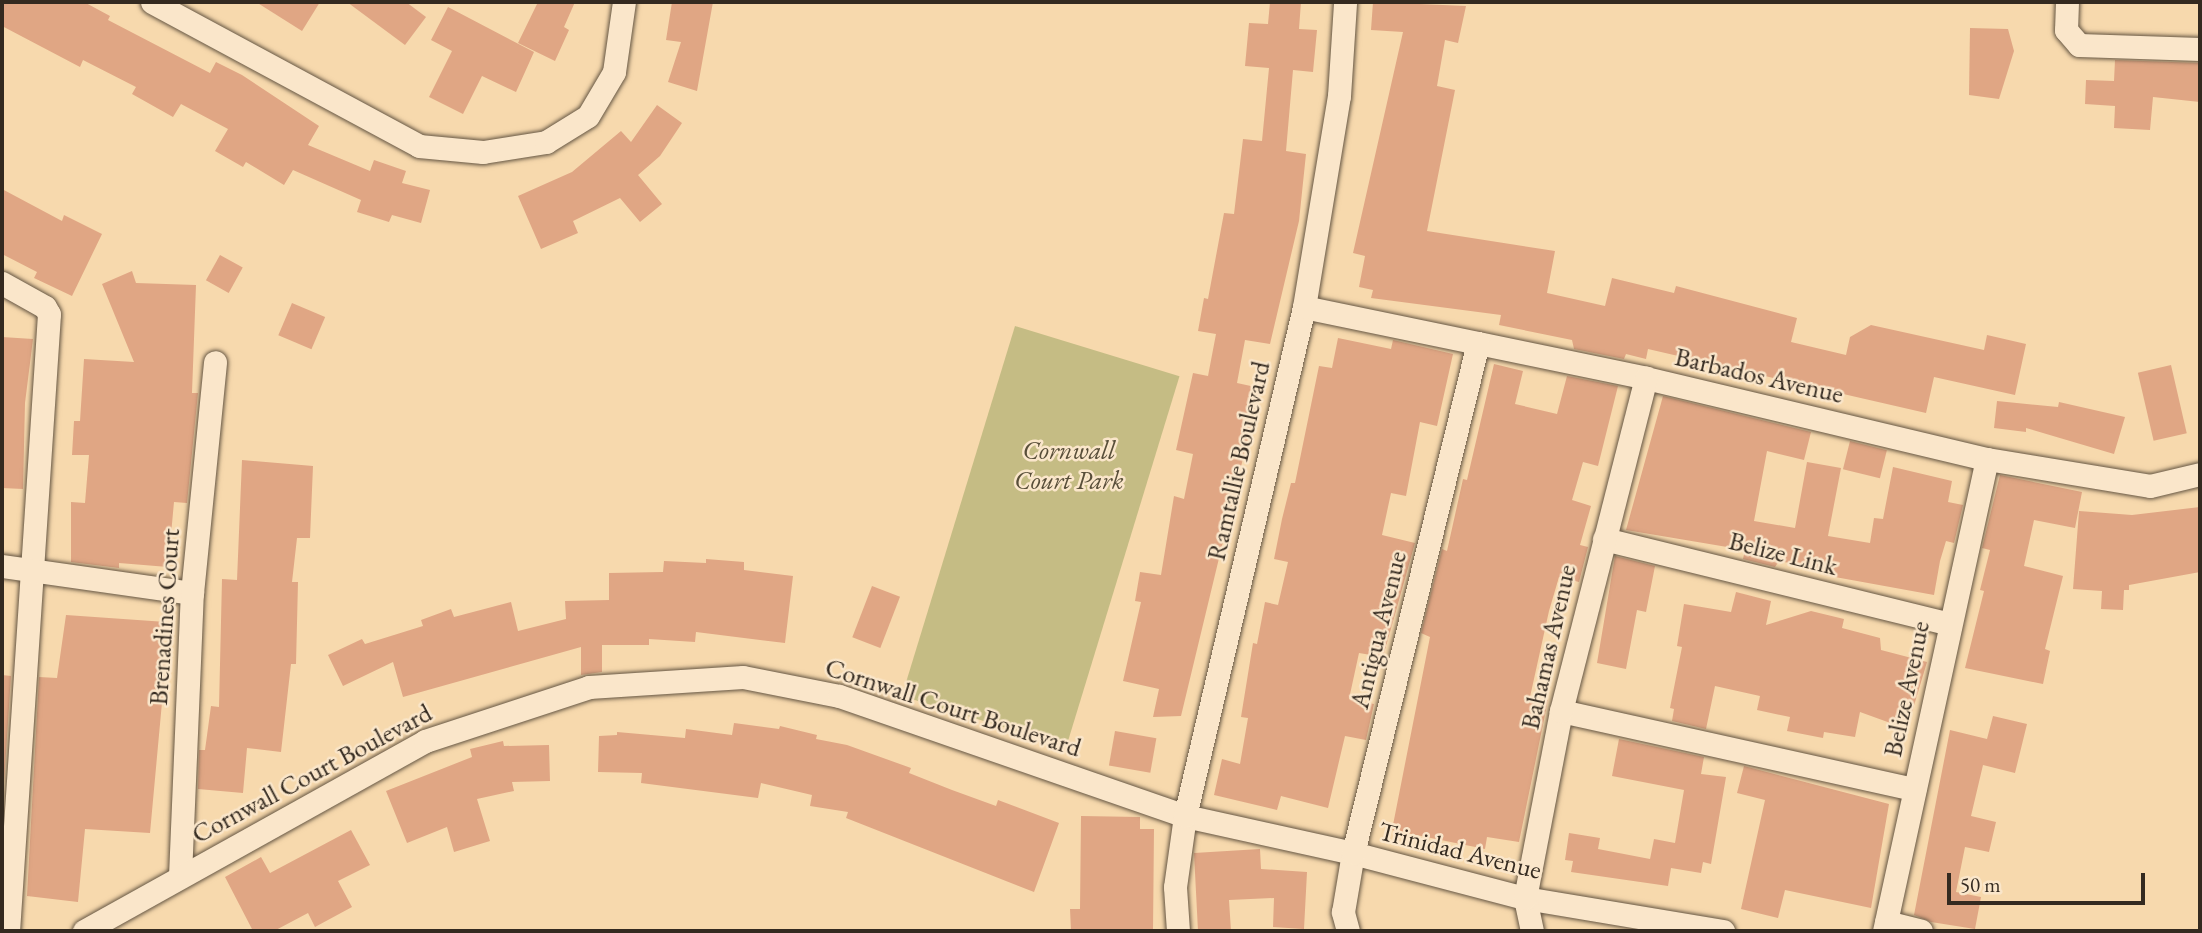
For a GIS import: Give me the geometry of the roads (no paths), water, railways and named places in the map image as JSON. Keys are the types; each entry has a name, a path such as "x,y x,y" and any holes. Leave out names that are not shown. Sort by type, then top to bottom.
{"street":[{"path":"152,2 419,146 483,152 546,142 588,116 614,72 624,2"},
{"name":"Ramtallie Boulevard","path":"1178,931 1175,887 1185,816 1304,307 1339,96 1345,2"},
{"path":"2067,2 2066,30 2079,45 2200,49"},
{"path":"2,283 45,307 49,314 8,931"},
{"name":"Barbados Avenue","path":"1304,307 1646,378 1987,459 2150,486 2200,474"},
{"name":"Antigua Avenue","path":"1348,931 1343,912 1353,853 1478,343"},
{"name":"Brenadines Court","path":"180,876 192,593 215,362"},
{"name":"Bahamas Avenue","path":"1532,931 1525,898 1560,711 1646,378"},
{"name":"Belize Avenue","path":"1885,927 1987,459"},
{"name":"Belize Link","path":"1604,539 1950,624"},
{"path":"2,566 192,593"},
{"name":"Cornwall Court Boulevard","path":"84,931 425,741 589,687 743,677 839,696 1185,816"},
{"path":"1560,711 1914,789"},
{"name":"Trinidad Avenue","path":"1185,816 1353,853 1525,898 1710,930"},
{"path":"1885,927 1921,931"}],"park label":[{"name":"Cornwall Court Park","path":"1069,466"}]}
